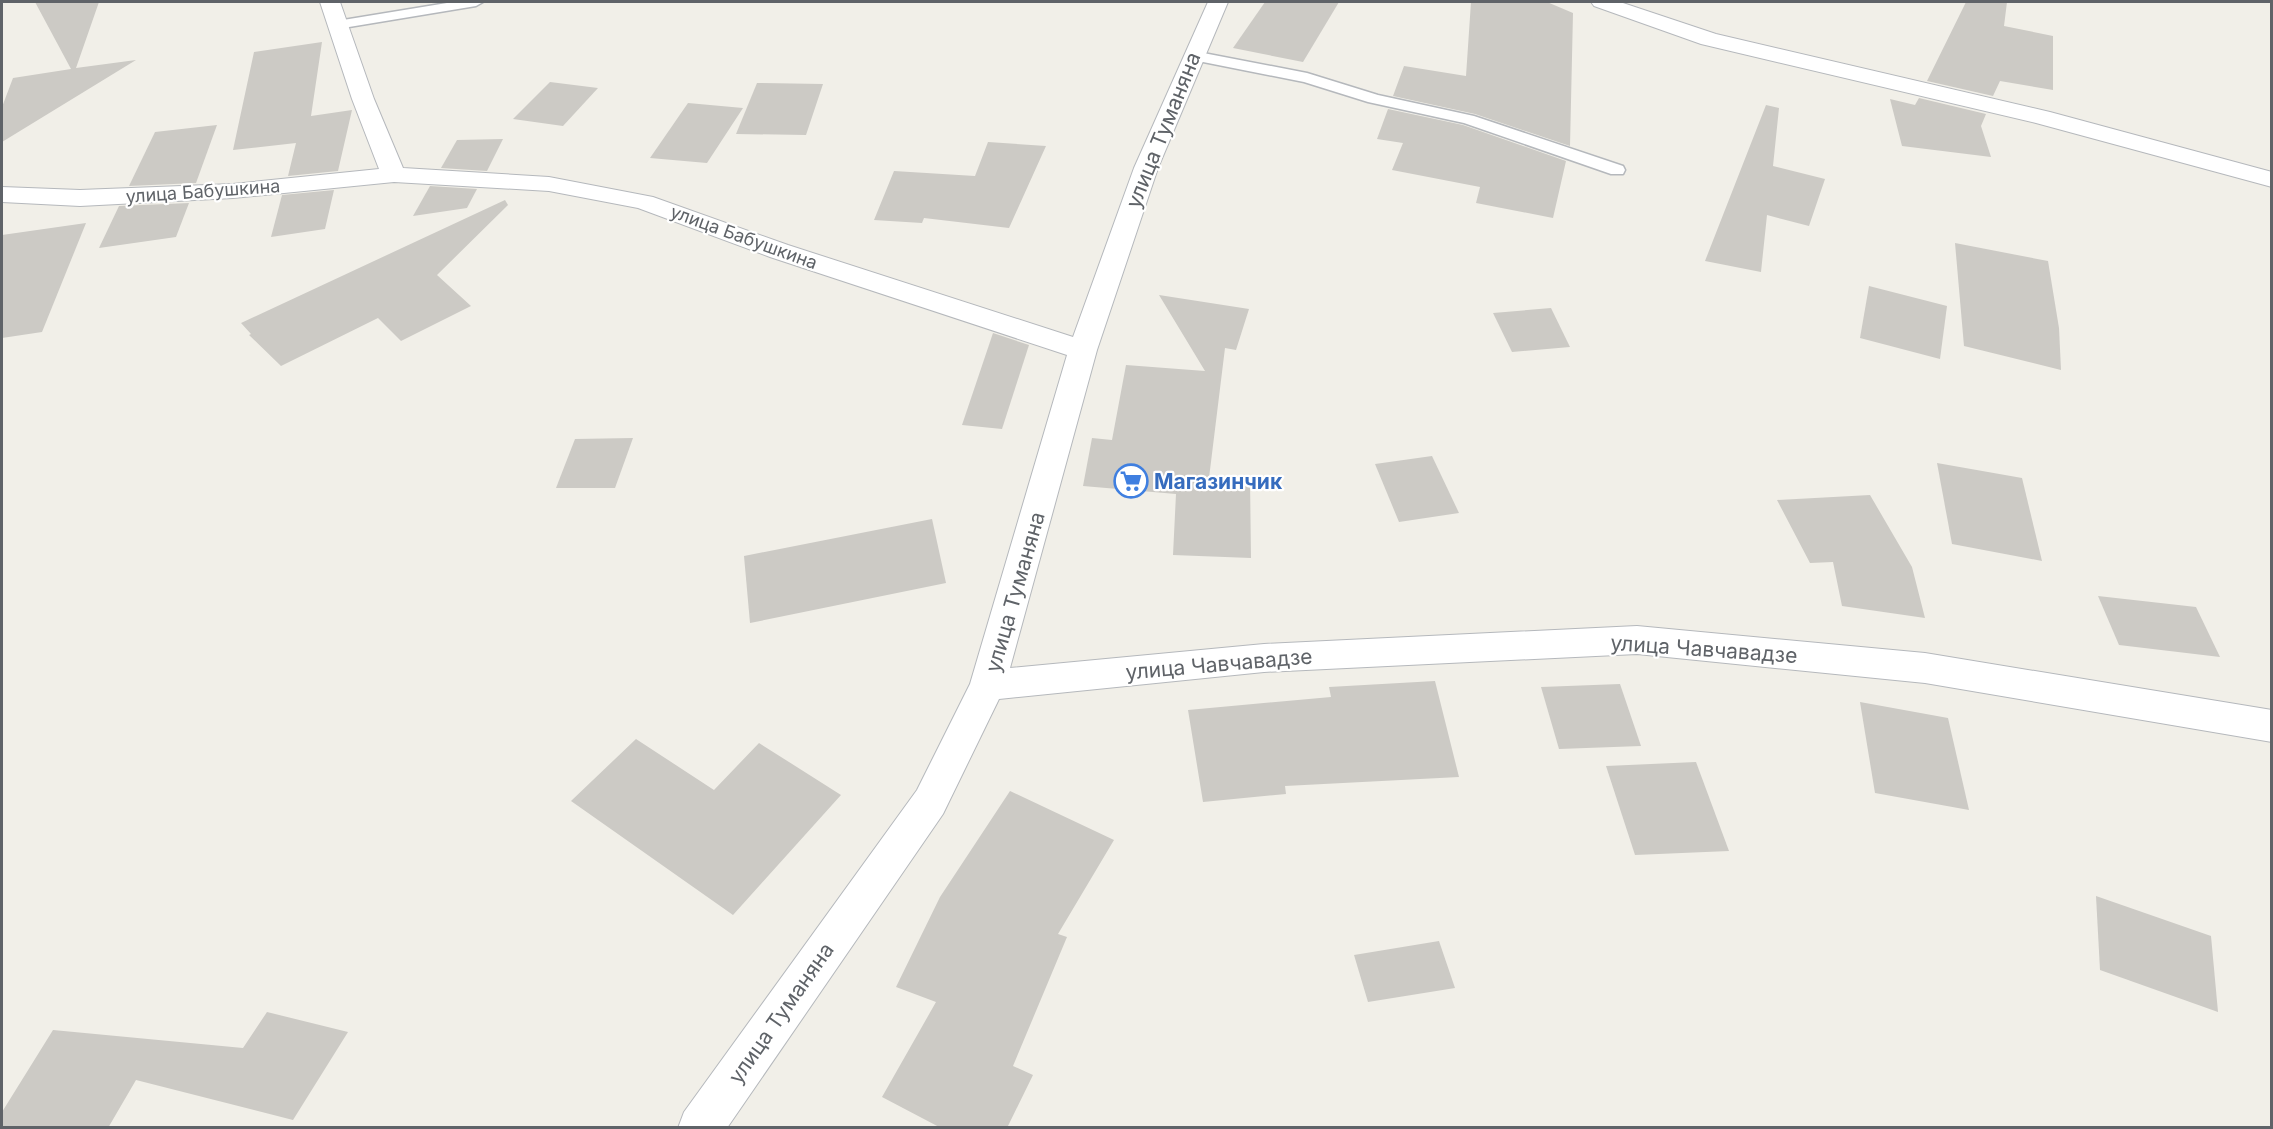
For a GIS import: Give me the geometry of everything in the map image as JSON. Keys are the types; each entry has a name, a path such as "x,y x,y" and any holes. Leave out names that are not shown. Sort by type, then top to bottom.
{"street":[{"path":"330,2 363,99 394,175"},
{"name":"улица Туманяна","path":"700,1128 930,802 988,685 1083,350 1146,168 1218,2"},
{"path":"1601,2 1709,39 2042,117 2271,180"},
{"name":"улица Бабушкина","path":"4,199 233,191 394,175 549,184 644,202 779,251 1083,350"},
{"name":"улица Чавчавадзе","path":"988,685 1264,658 1637,640 1925,668 2271,726"}],"lane":[{"path":"337,25 476,2"},
{"path":"1193,56 1307,78 1374,99 1468,118 1617,170"}],"building":[{"path":"35,2 99,2 76,68 136,60 2,142 2,107 13,78 71,69"},
{"path":"1265,2 1339,2 1303,62 1233,48"},
{"path":"1471,2 1547,2 1573,13 1570,146 1475,114 1393,96 1404,66 1466,76"},
{"path":"1966,2 2007,2 2004,26 2053,36 2053,90 2000,81 1993,96 1927,81"},
{"path":"322,42 311,116 352,110 338,171 288,176 296,143 233,150 254,52"},
{"path":"550,82 598,88 563,126 513,119"},
{"path":"757,83 823,84 806,135 736,134"},
{"path":"1919,98 1986,114 1981,126 1991,157 1902,146 1890,99 1915,105"},
{"path":"688,103 743,108 707,163 650,158"},
{"path":"1766,105 1779,108 1773,166 1825,179 1809,226 1767,215 1761,272 1705,261"},
{"path":"1388,109 1463,125 1566,161 1553,218 1476,203 1480,187 1392,170 1403,143 1377,139"},
{"path":"217,125 196,183 129,186 155,132"},
{"path":"503,139 487,171 441,168 457,140"},
{"path":"988,142 1046,146 1009,228 924,218 922,223 874,220 894,171 975,176"},
{"path":"430,186 477,189 467,208 413,216"},
{"path":"334,190 325,229 271,237 282,195"},
{"path":"505,200 508,205 437,275 471,306 401,341 378,318 281,366 249,335 251,334 241,323"},
{"path":"189,203 176,237 99,248 119,206"},
{"path":"86,223 42,332 2,338 2,235"},
{"path":"1955,243 2048,261 2059,328 2061,370 1964,346"},
{"path":"1869,286 1947,306 1940,359 1860,338"},
{"path":"1159,295 1249,309 1236,350 1225,348 1209,478 1250,479 1251,558 1173,555 1176,494 1083,486 1092,438 1112,440 1126,365 1205,371"},
{"path":"1551,308 1570,347 1512,352 1493,313"},
{"path":"993,333 1029,345 1002,429 962,425"},
{"path":"633,438 615,488 556,488 575,439"},
{"path":"1432,456 1459,513 1399,522 1375,464"},
{"path":"1937,463 2022,478 2042,561 1952,544"},
{"path":"1870,495 1912,567 1925,618 1842,606 1833,562 1810,563 1777,500"},
{"path":"932,519 946,583 750,623 744,556"},
{"path":"2098,596 2196,607 2220,657 2119,645"},
{"path":"1435,681 1459,777 1285,786 1286,794 1203,802 1188,710 1331,697 1329,687"},
{"path":"1620,684 1641,746 1559,749 1541,687"},
{"path":"1860,702 1948,718 1969,810 1875,793"},
{"path":"636,739 714,790 759,743 841,795 733,915 571,801"},
{"path":"1696,762 1729,851 1635,855 1606,766"},
{"path":"1010,791 1114,840 1058,934 1067,937 1013,1066 1033,1075 1007,1128 941,1128 882,1097 936,1002 896,987 940,897"},
{"path":"2096,896 2211,936 2218,1012 2100,970"},
{"path":"1439,941 1455,988 1368,1002 1354,955"},
{"path":"267,1012 348,1032 293,1120 136,1080 108,1128 2,1128 2,1112 53,1030 243,1048"}],"place":[{"name":"Магазинчик","path":"1131,481"}]}
